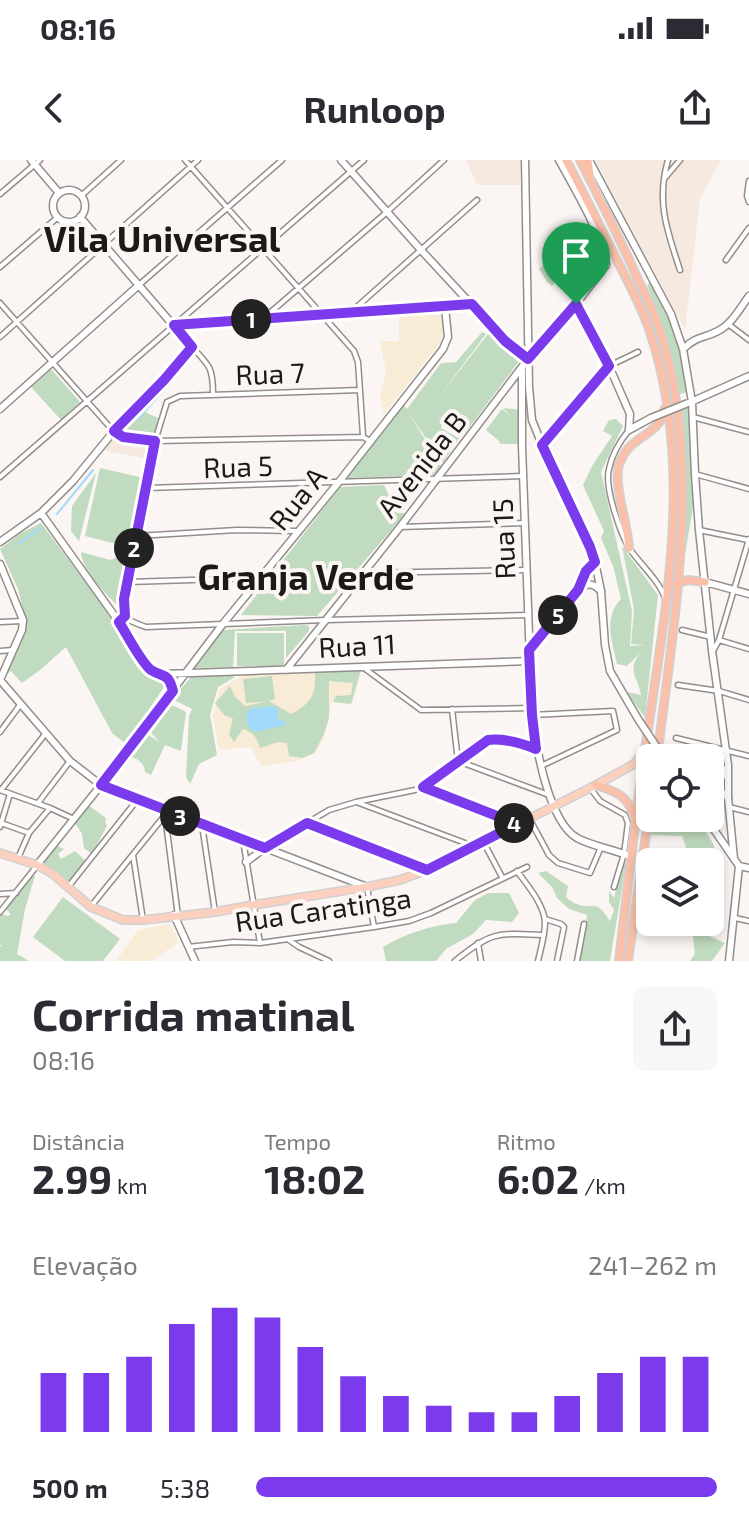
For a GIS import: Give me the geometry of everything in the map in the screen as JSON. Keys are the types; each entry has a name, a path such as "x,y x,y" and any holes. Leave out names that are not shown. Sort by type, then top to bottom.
{"highway":[{"path":"580,160 620,238 658,324 675,395 682,467 681,531 659,744"},
{"path":"589,160 591,181"},
{"path":"564,162 608,242 649,328 667,398 674,468 674,531 646,744"},
{"path":"629,548 617,477 619,466 633,442 658,426 663,419 667,398"},
{"path":"676,584 688,580 705,582"},
{"path":"593,786 615,791 625,798 632,808 636,824 627,856 619,961"},
{"path":"628,961 646,832"}],"main road":[{"path":"0,853 37,865 53,874 91,907 123,920 215,912 400,880 427,870 636,761"}],"street":[{"path":"81,196 121,160"},
{"path":"0,303 86,402 123,437 155,441 367,439 354,351 185,160"},
{"path":"0,337 198,160"},
{"path":"0,409 282,160"},
{"path":"341,160 505,341 528,359"},
{"path":"0,477 364,160"},
{"path":"263,319 444,160"},
{"path":"525,160 532,420 595,562 610,671 655,744"},
{"path":"589,160 671,314 683,349 692,417 699,530 724,744"},
{"path":"668,160 662,210 680,270"},
{"path":"664,179 680,160"},
{"path":"0,194 35,162 59,193"},
{"name":"Avenida B","path":"286,670 528,359 606,265 603,250 564,162"},
{"path":"749,181 749,202"},
{"path":"72,190 81,196 84,206 80,217 69,221 58,217 53,205 59,193 72,190"},
{"path":"351,312 477,200"},
{"path":"0,267 58,217"},
{"path":"80,217 211,369 213,394"},
{"path":"726,260 749,228"},
{"path":"683,349 694,339 719,331 748,302"},
{"path":"174,325 472,304"},
{"path":"576,304 630,414 629,430"},
{"name":"Rua A","path":"37,865 222,625 338,483 367,439 445,345 448,332 445,307"},
{"path":"728,324 749,340"},
{"path":"679,337 694,339"},
{"path":"0,542 41,513 73,481 114,431 192,347"},
{"path":"542,445 609,366 638,352"},
{"name":"Rua 15","path":"521,370 529,650 536,749 549,795 566,828 576,837 627,856"},
{"path":"665,599 621,533 609,468 617,447 629,430 741,378 749,378"},
{"name":"Rua 7","path":"155,441 167,402 180,396 360,390"},
{"path":"692,417 749,432"},
{"path":"122,619 155,441"},
{"path":"695,474 749,489"},
{"name":"Rua 5","path":"146,488 523,476"},
{"path":"41,513 122,619 149,668 163,674 173,691"},
{"path":"400,527 525,523"},
{"path":"136,536 237,530 299,531"},
{"path":"699,530 749,540 719,640 712,651"},
{"path":"529,650 578,590 586,571 595,562"},
{"path":"0,564 23,620 22,630 0,680 70,761 101,785 166,813 367,887 374,927"},
{"path":"363,573 526,570"},
{"path":"128,582 261,578"},
{"path":"705,582 749,594"},
{"path":"578,590 587,584 601,591"},
{"path":"0,590 11,589"},
{"path":"122,619 146,627 528,615"},
{"path":"0,622 23,620"},
{"path":"682,630 711,637"},
{"path":"719,640 749,649"},
{"path":"0,651 13,650"},
{"name":"Rua 11","path":"163,674 530,661"},
{"path":"362,666 421,710 613,711 617,730 540,766"},
{"path":"678,685 719,691 749,700"},
{"path":"0,732 20,705"},
{"path":"452,709 458,761"},
{"path":"46,733 0,790 74,819"},
{"path":"676,738 702,744"},
{"path":"246,862 329,810 423,787 488,740 518,742 536,749"},
{"path":"734,859 728,765 724,749 749,756"},
{"path":"38,803 70,761"},
{"path":"458,761 549,795"},
{"path":"724,775 728,765"},
{"path":"593,786 600,801 625,815 628,823 627,856 614,887"},
{"path":"423,787 517,824"},
{"path":"724,793 728,798"},
{"path":"10,794 1,825 29,833"},
{"path":"68,887 138,799"},
{"path":"356,802 473,846"},
{"path":"729,807 749,812"},
{"path":"18,858 29,833 50,808"},
{"path":"91,907 166,813"},
{"path":"166,813 176,916 195,961"},
{"path":"529,818 549,855 558,863 590,873 601,847"},
{"path":"724,828 731,818"},
{"path":"307,823 427,870"},
{"path":"202,825 215,912"},
{"path":"716,832 739,866 729,961"},
{"path":"243,840 260,943"},
{"path":"483,841 502,877"},
{"path":"133,855 143,920"},
{"path":"0,912 37,865"},
{"path":"739,866 749,868"},
{"name":"Rua Caratinga","path":"188,947 289,940 409,921 527,867"},
{"path":"517,871 535,897 545,919 538,961"},
{"path":"0,894 16,893"},
{"path":"735,918 749,921"},
{"path":"545,919 564,927 557,961"},
{"path":"577,961 584,924"},
{"path":"455,961 478,943 495,935 544,935"},
{"path":"289,940 329,961"},
{"path":"478,943 481,961"}],"shaded area":[{"path":"466,160 520,160 520,185 477,185"},
{"path":"595,160 721,160 700,199 685,330"},
{"path":"442,312 440,343 384,414 380,396 386,372 380,341 399,341 399,314"},
{"path":"113,435 152,445 148,459 102,450"},
{"path":"362,669 352,704 332,701 324,738 314,754 297,761 261,766 251,747 219,750 213,716 219,689 246,674"},
{"path":"170,924 179,942 152,961 116,961 138,930"}],"green space":[{"path":"586,225 590,234 579,244 570,263 552,286 539,269 544,264 550,267 562,259 568,248 566,239"},
{"path":"650,282 674,327 688,392 680,394 663,327 647,285"},
{"path":"491,330 520,360 465,433 445,418 441,428 459,438 443,463 408,412 442,467 435,475 345,478 403,404 407,409 441,363 456,362 482,332 486,334 435,402"},
{"path":"51,369 80,402 61,420 31,387"},
{"path":"690,405 694,501 684,561 679,410"},
{"path":"503,408 521,410 519,444 500,444 486,430 502,409 512,417"},
{"path":"143,411 158,418 155,440 126,437 119,432"},
{"path":"616,419 623,426 601,472 632,611 630,646 645,645 631,644 634,610 622,546 658,595 645,717 626,692 641,695 633,670 640,653 627,666 617,664 611,639 611,622 615,606 621,599 613,566 601,538 604,531 583,485 612,436 603,431 609,420"},
{"path":"100,468 144,478 133,528 136,528 119,607 90,574 81,552 110,560 118,557 119,550 130,548 134,530 129,547 85,536"},
{"path":"96,473 79,541 71,531 72,506"},
{"path":"384,485 397,513 406,513 317,616 241,615 340,487"},
{"path":"41,523 98,599 146,671 166,684 126,744 112,733 66,647 22,683 11,671 5,675 27,626 18,589 0,549"},
{"path":"309,626 309,631 286,658 286,631 235,631 233,667 195,668 223,630"},
{"path":"237,633 284,633 284,666 237,666"},
{"path":"361,670 351,704 333,702 336,696 351,695 353,683 329,681 329,718 324,734 314,753 302,758 289,756 287,743 278,742 260,748 254,736 243,729 234,742 229,734 233,719 224,715 215,703 230,686 235,697 245,706 267,702 246,703 243,679 272,676 275,699 269,701 291,714 311,698 315,672"},
{"path":"192,676 235,677 218,687 210,715 217,755 199,764 190,784 186,777 192,709 172,699"},
{"path":"168,703 186,712 181,751 165,745 151,775 145,772 140,762 130,757 147,734 161,743 149,731"},
{"path":"88,805 106,818 107,826 92,854 84,848 82,834 75,823"},
{"path":"651,832 706,832 715,848 686,848 682,836 651,835"},
{"path":"56,845 64,849 58,854 61,859 75,851 86,861 70,883 44,863"},
{"path":"623,861 626,864 610,961 579,961 587,915 569,909 538,873 546,871 568,886 566,897 576,904 598,907 610,921 614,910 609,902 609,891 614,898"},
{"path":"35,876 17,954 29,961 0,961 0,915 11,914 6,909"},
{"path":"488,893 509,893 519,913 512,922 486,920 473,934 446,949 436,961 386,961 383,947 418,931 456,923 475,900"},
{"path":"63,897 120,939 103,961 65,961 33,937"},
{"path":"693,936 709,936 725,943 712,961 690,961 695,954"}],"water":[{"path":"273,706 278,710 278,720 285,721 285,725 255,732 249,727 246,716 250,709"}],"waterway":[{"path":"137,420 170,383"},
{"path":"57,514 93,470"},
{"path":"19,544 40,528"}],"district":[{"name":"Vila Universal","path":"162,237"},
{"name":"Granja Verde","path":"306,575"}],"route":[{"path":"472,304 505,341 528,359 576,304 609,366 542,445 595,562 586,571 578,590 529,650 536,749 518,742 488,740 423,787 517,824 427,870 307,823 265,848 101,785 173,691 163,674 149,668 119,622 125,616 124,599 155,441 123,437 114,431 192,347 174,325 472,304"}]}
